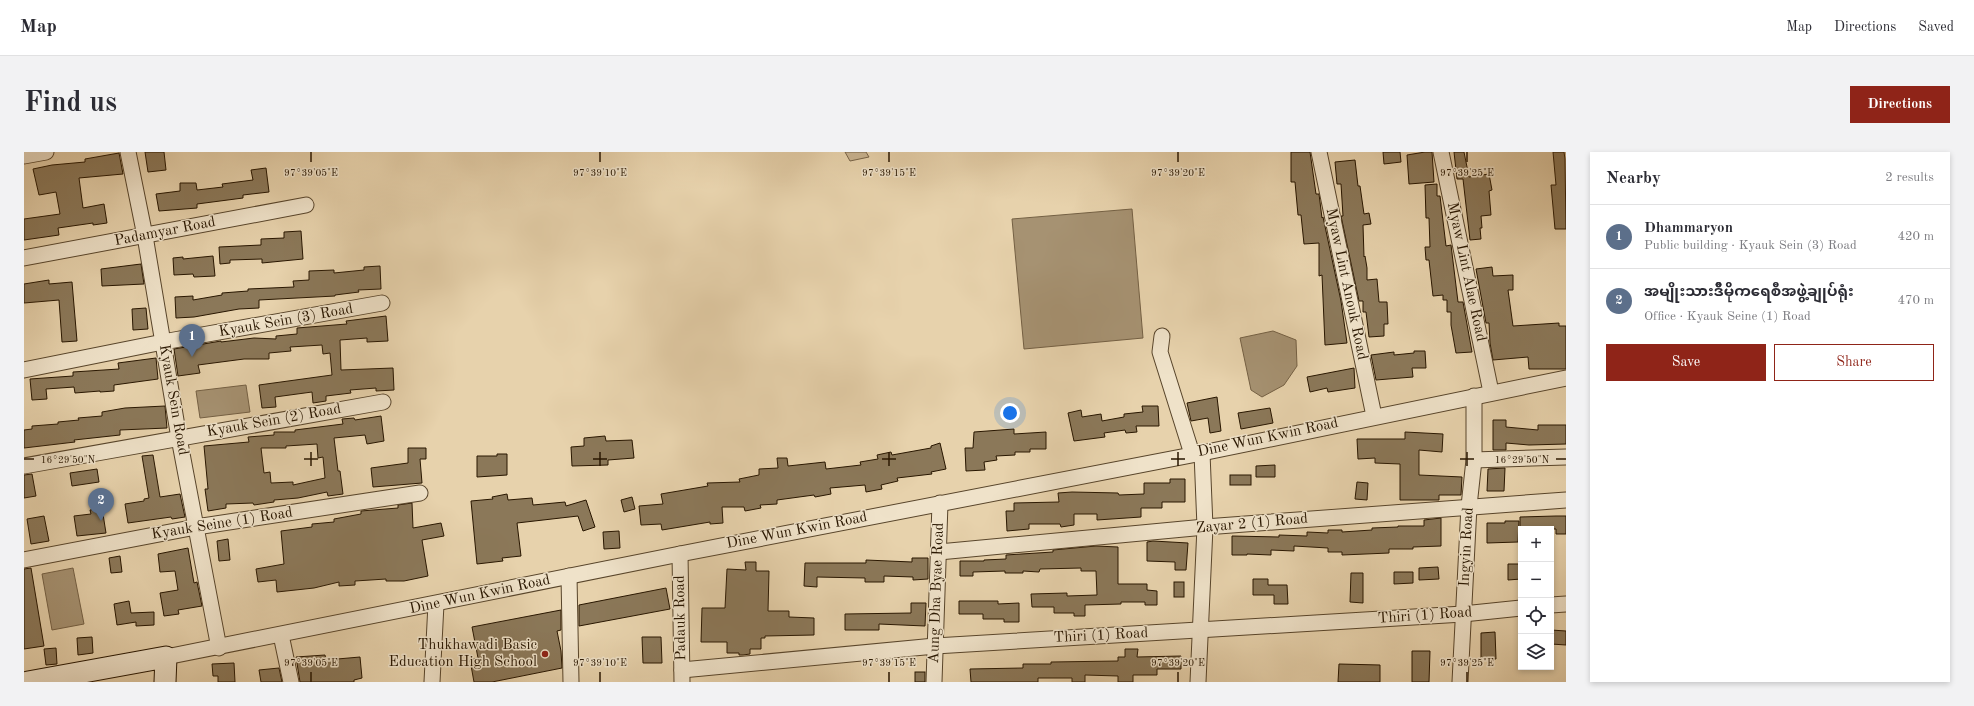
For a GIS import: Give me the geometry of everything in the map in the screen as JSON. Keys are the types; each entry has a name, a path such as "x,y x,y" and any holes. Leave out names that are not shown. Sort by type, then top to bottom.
{"street":[{"path":"24,156 46,152"},
{"name":"Kyauk Sein Road","path":"128,152 145,236 179,438 219,648"},
{"name":"Myaw Lint Anouk Road","path":"1319,152 1374,416"},
{"name":"Myaw Lint Alae Road","path":"1442,152 1491,392"},
{"name":"Padamyar Road","path":"24,258 306,205"},
{"name":"Kyauk Sein (3) Road","path":"24,370 163,342 382,303"},
{"path":"1162,336 1160,352 1197,454 1205,527 1198,682"},
{"name":"Dine Wun Kwin Road","path":"28,682 219,648 569,576 1197,454 1374,416 1566,378"},
{"name":"Ingyin Road","path":"1460,682 1469,506 1474,460 1474,396"},
{"name":"Kyauk Sein (2) Road","path":"24,466 382,402"},
{"path":"1474,460 1566,457"},
{"name":"Kyauk Seine (1) Road","path":"24,560 196,527 420,493"},
{"name":"Zayar 2 (1) Road","path":"939,552 1205,527 1469,506 1566,500"},
{"name":"Aung Dha Byae Road","path":"934,682 940,504"},
{"name":"Padauk Road","path":"680,554 682,676"},
{"path":"569,576 571,682"},
{"path":"432,682 436,604"},
{"path":"1554,605 1566,604"},
{"name":"Thiri (1) Road","path":"682,676 935,646 1463,614 1518,608"},
{"path":"281,635 291,682"},
{"path":"165,682 166,657"}],"shaded area":[{"path":"845,152 866,152 869,157 850,161"},
{"path":"1132,209 1143,338 1024,349 1012,219"},
{"path":"1273,331 1296,340 1297,366 1284,385 1262,397 1251,390 1240,338"},
{"path":"246,385 250,412 200,418 196,391"},
{"path":"73,568 84,624 52,630 42,574"}],"building":[{"path":"145,152 164,152 166,170 148,172"},
{"path":"1291,152 1310,152 1316,194 1319,194 1322,218 1323,217 1341,301 1347,343 1325,345 1322,275 1319,276 1319,243 1304,244 1301,215 1298,215 1295,182 1291,182"},
{"path":"1383,152 1400,152 1401,162 1384,164"},
{"path":"1432,152 1434,182 1409,184 1407,155"},
{"path":"1454,152 1464,152 1469,177 1489,174 1492,190 1489,191 1491,215 1481,216 1481,239 1470,240 1463,179 1457,179"},
{"path":"1553,152 1564,152 1566,229 1555,229 1551,185 1556,185"},
{"path":"119,153 123,174 79,178 83,208 104,204 107,223 93,225 93,223 58,228 59,235 24,240 24,219 60,214 56,192 39,195 33,169 52,165 85,162 85,159"},
{"path":"1355,160 1358,186 1360,186 1364,214 1369,213 1371,224 1363,225 1364,257 1365,256 1367,268 1367,280 1377,279 1379,302 1387,302 1388,324 1384,324 1384,336 1369,337 1366,312 1363,312 1363,301 1359,301 1341,216 1343,216 1341,184 1337,184 1335,162"},
{"path":"266,168 269,192 243,195 243,198 197,204 197,208 159,211 156,194 180,191 180,183 196,183 197,190 223,187 222,184 253,180 251,170"},
{"path":"1437,184 1437,196 1440,196 1446,246 1451,245 1458,302 1463,302 1472,352 1456,353 1451,325 1451,312 1447,312 1447,300 1443,300 1443,295 1433,296 1429,260 1426,260 1425,247 1430,247 1429,218 1426,218 1425,185"},
{"path":"301,231 303,259 262,263 262,259 230,260 230,263 220,264 219,247 261,245 261,239 284,238 284,232"},
{"path":"213,256 215,276 194,277 193,274 174,275 173,258 183,257 183,259"},
{"path":"141,264 144,284 102,286 101,269"},
{"path":"380,266 381,289 358,290 359,292 335,296 259,300 259,308 239,309 194,317 176,318 175,297 193,296 193,300 222,295 222,293 248,291 248,289 294,287 293,281 309,280 309,271 334,270 334,273 364,270 364,267"},
{"path":"1492,267 1493,276 1513,275 1513,290 1508,290 1513,326 1559,323 1559,326 1566,326 1566,369 1529,369 1528,357 1493,360 1489,323 1486,323 1476,269"},
{"path":"49,280 49,284 72,282 77,341 62,342 59,300 24,303 24,284"},
{"path":"146,308 148,329 133,330 132,309"},
{"path":"386,316 388,341 367,342 367,338 340,340 341,370 393,368 394,390 376,391 376,388 350,390 351,393 326,396 326,401 313,403 312,392 275,397 276,407 262,408 259,385 332,375 330,353 323,354 322,345 290,347 291,351 269,353 269,359 244,359 198,365 200,373 178,376 174,349 221,341 254,338 276,339 276,336 297,334 297,328 347,324 346,321"},
{"path":"1414,351 1425,351 1426,368 1412,368 1413,377 1376,380 1371,355 1394,352 1394,355 1414,353"},
{"path":"156,358 158,379 114,385 114,391 75,393 74,387 46,389 47,399 32,400 30,379 73,376 73,372 119,369 118,363"},
{"path":"1354,368 1355,388 1328,392 1327,388 1310,392 1307,377"},
{"path":"1217,397 1221,431 1210,433 1208,418 1191,421 1187,403"},
{"path":"165,406 167,428 120,430 120,435 74,440 75,442 24,448 24,430 32,429 32,426 58,424 58,422 79,420 78,418 102,416 102,412 125,408"},
{"path":"1142,406 1158,406 1159,426 1136,426 1137,432 1126,433 1125,430 1104,433 1105,437 1074,441 1068,413 1081,410 1082,417 1101,414 1102,421 1124,417 1124,414 1143,412"},
{"path":"1270,408 1273,423 1241,429 1238,413"},
{"path":"381,416 384,441 367,444 365,435 334,438 338,471 340,471 343,494 328,496 327,492 298,498 274,500 274,502 254,505 253,503 226,504 226,508 208,511 205,489 208,489 204,446 249,442 248,437 274,435 274,432 295,432 295,430 343,424 342,419 354,418 355,420","holes":["317,444 318,458 323,457 325,478 293,485 293,482 271,483 270,472 264,473 261,448 286,448 286,446"]},
{"path":"1493,420 1506,420 1506,427 1538,430 1538,425 1566,425 1566,444 1529,445 1506,443 1506,450 1493,450"},
{"path":"1014,429 1014,434 1046,432 1046,449 1030,449 1030,452 1015,452 1015,455 996,456 997,460 984,462 985,470 966,471 965,448 973,448 974,432"},
{"path":"1405,432 1443,434 1442,452 1419,450 1419,475 1462,477 1461,495 1439,495 1439,500 1400,500 1400,464 1375,463 1375,458 1358,459 1357,439 1405,439"},
{"path":"605,436 606,441 632,440 634,458 608,460 608,465 572,466 571,447 584,446 584,438"},
{"path":"940,443 946,469 931,472 932,474 897,478 898,481 881,485 882,489 866,492 865,485 830,488 831,494 815,497 814,495 777,500 777,504 760,505 761,508 745,511 744,507 722,507 723,523 710,524 710,522 662,530 661,524 641,525 639,506 663,504 661,494 708,486 707,483 740,482 739,479 759,475 759,469 778,468 777,458 787,458 788,466 825,462 826,469 861,465 860,462 878,459 877,455 891,452 892,455 931,448 931,446"},
{"path":"408,448 426,448 426,459 420,459 422,483 373,487 371,468 408,463"},
{"path":"497,454 507,454 507,475 477,477 477,456 497,456"},
{"path":"153,455 160,497 180,494 185,517 172,519 171,517 128,523 125,504 144,501 144,499 149,498 142,456"},
{"path":"1275,465 1275,477 1256,477 1256,466"},
{"path":"1505,468 1504,491 1487,491 1488,469"},
{"path":"97,469 99,482 72,486 70,473"},
{"path":"32,474 36,496 24,498 24,475"},
{"path":"1230,475 1251,475 1251,485 1230,485"},
{"path":"1170,479 1185,479 1185,502 1162,502 1162,508 1141,508 1141,517 1097,520 1097,514 1074,514 1074,525 1061,527 1060,524 1029,524 1029,529 1007,531 1006,511 1014,511 1014,503 1059,502 1058,493 1072,492 1118,493 1119,495 1144,494 1144,483 1170,483"},
{"path":"1357,482 1368,483 1367,500 1355,499"},
{"path":"507,494 508,500 532,498 533,505 565,502 566,506 586,500 595,527 583,531 578,516 517,523 521,556 502,558 503,561 477,564 471,501 493,499 492,497"},
{"path":"632,497 635,509 624,512 621,500"},
{"path":"412,503 413,528 441,523 444,536 422,540 428,576 404,581 386,581 386,579 355,581 355,585 339,586 339,582 314,588 277,592 276,580 258,582 256,569 284,564 281,531 312,527 312,524 334,522 334,519 361,514 361,511 398,508 398,505"},
{"path":"102,508 106,533 77,536 74,516 91,514 90,510"},
{"path":"44,516 49,541 31,544 27,519"},
{"path":"1566,516 1566,534 1556,534 1556,529 1554,529 1554,526 1520,526 1520,517"},
{"path":"1441,518 1441,546 1413,547 1413,549 1389,549 1389,553 1342,555 1342,552 1328,552 1328,548 1294,546 1294,551 1271,550 1271,555 1232,555 1232,536 1307,536 1307,532 1328,533 1328,530 1342,530 1342,532 1372,530 1372,528 1398,526 1424,526 1424,520"},
{"path":"1505,521 1519,521 1518,542 1487,543 1487,523 1505,523"},
{"path":"619,531 620,548 604,549 603,532"},
{"path":"228,539 230,560 219,561 217,541"},
{"path":"1147,542 1188,543 1186,570 1175,570 1175,562 1147,561"},
{"path":"1096,546 1118,547 1118,584 1147,584 1147,590 1157,591 1157,605 1145,605 1145,602 1121,602 1121,604 1085,605 1085,616 1074,616 1074,613 1054,613 1054,607 1032,607 1031,594 1067,593 1067,596 1097,595 1096,571 1081,571 1081,568 1040,569 1039,572 1023,571 1023,573 1005,573 1005,571 973,572 973,576 960,576 960,561 1006,559 1006,555 1053,552 1053,550"},
{"path":"188,548 194,583 197,582 202,606 178,610 179,614 164,616 160,593 178,590 175,571 160,572 158,554"},
{"path":"120,556 122,572 111,573 109,558"},
{"path":"912,558 928,558 928,579 913,580 913,577 884,576 884,582 865,582 865,578 817,577 817,587 804,586 805,563 866,563 866,560 912,562"},
{"path":"745,562 756,562 756,571 769,571 768,611 789,611 789,617 814,618 814,635 765,636 765,638 761,638 761,649 750,649 750,654 743,655 739,655 739,653 727,653 727,642 701,642 702,608 725,608 727,569 746,570"},
{"path":"1508,564 1518,564 1518,579 1508,580"},
{"path":"1438,567 1439,579 1419,580 1419,568"},
{"path":"31,568 44,646 24,649 24,569"},
{"path":"1394,572 1413,572 1413,583 1394,584"},
{"path":"1351,573 1363,573 1363,603 1350,602"},
{"path":"1253,579 1268,579 1268,585 1287,585 1288,604 1274,604 1274,595 1253,595"},
{"path":"1174,582 1184,582 1184,597 1174,597"},
{"path":"666,588 670,609 579,626 579,605"},
{"path":"129,601 131,613 154,612 154,625 136,626 136,622 117,625 114,604"},
{"path":"959,601 998,601 998,604 1019,603 1019,622 1004,622 1004,619 983,619 983,614 959,614"},
{"path":"911,603 926,603 925,626 879,624 879,630 845,630 845,614 911,613"},
{"path":"561,610 561,630 557,631 561,651 562,668 492,682 474,682 470,660 478,658 472,627"},
{"path":"1554,630 1566,631 1566,645 1554,644"},
{"path":"1495,632 1496,659 1481,659 1481,633"},
{"path":"92,637 93,653 78,655 77,638"},
{"path":"642,637 661,637 662,663 643,663"},
{"path":"56,648 57,664 46,665 44,649"},
{"path":"1125,649 1138,649 1137,657 1181,656 1181,669 1157,669 1157,675 1133,675 1133,682 1118,682 1118,676 1085,675 1085,682 1072,682 1072,678 1038,678 1038,682 971,682 970,669 1023,668 1023,664 1051,664 1051,662 1118,661 1118,657 1125,657"},
{"path":"1412,651 1430,651 1429,682 1412,682"},
{"path":"325,655 326,660 360,657 362,678 354,680 354,682 300,682 296,657"},
{"path":"234,663 235,682 218,682 218,676 213,676 212,664"},
{"path":"1339,664 1380,665 1380,682 1338,682"},
{"path":"279,668 282,682 261,682 259,670"},
{"path":"915,672 925,672 925,682 915,682"}],"place":[{"name":"Dhammaryon","path":"192,357"},
{"name":"အမျိုးသားဒိီမိုကရေစီအဖွဲ့ချုပ်ရုံး","path":"101,521"},
{"name":"Thukhawadi Basic Education High School","path":"545,654"}]}
